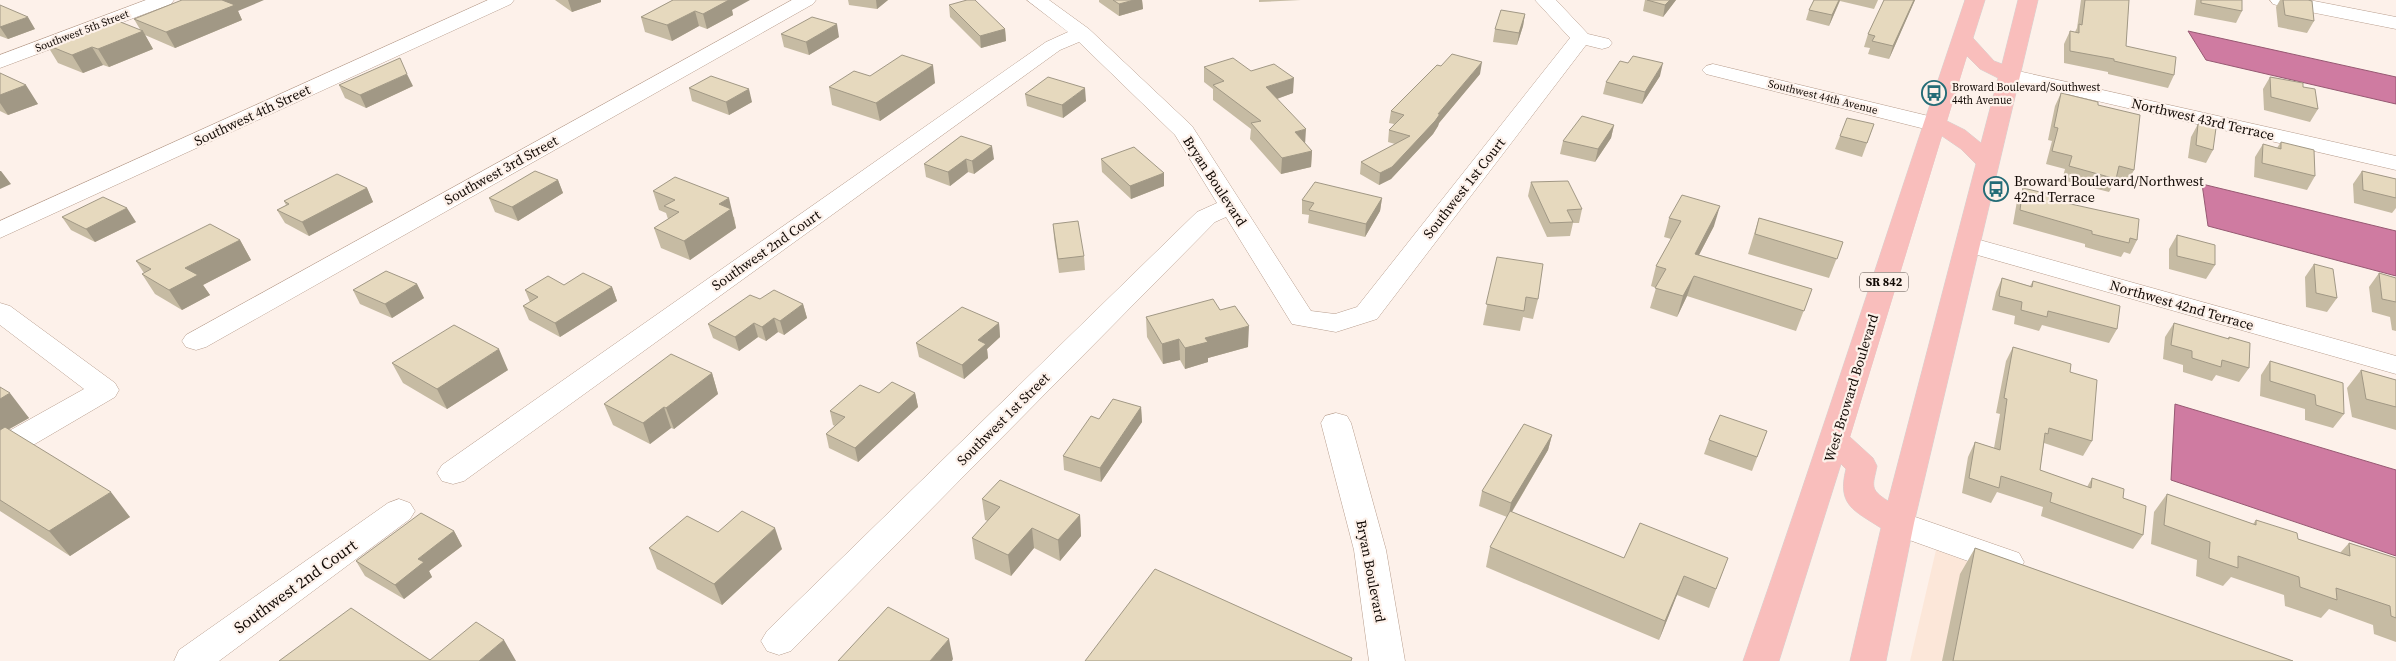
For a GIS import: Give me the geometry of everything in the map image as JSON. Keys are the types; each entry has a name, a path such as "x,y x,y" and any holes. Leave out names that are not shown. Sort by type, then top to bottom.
{"main road":[{"name":"West Broward Boulevard","path":"1760,661 1835,440 1933,124 1975,0"},
{"path":"1868,661 1898,523 1969,245 2028,0"},
{"path":"1962,39 1976,56 1987,65 2010,75"},
{"path":"1933,124 1950,130 1968,141 1988,164"},
{"path":"1835,440 1862,466 1857,487 1863,501 1898,523"}],"street":[{"name":"Southwest 5th Street","path":"0,62 164,0"},
{"name":"Southwest 4th Street","path":"0,230 504,0"},
{"name":"Southwest 3rd Street","path":"196,341 806,0"},
{"name":"Bryan Boulevard","path":"1037,0 1082,33 1184,132 1302,318 1336,323"},
{"name":"Southwest 1st Court","path":"1336,323 1367,313 1591,40 1545,0"},
{"path":"2280,0 2396,23"},
{"name":"Southwest 2nd Court","path":"453,473 1052,46 1082,33"},
{"name":"Southwest 44th Avenue","path":"1713,70 1933,124"},
{"name":"Northwest 43rd Terrace","path":"2010,75 2396,163"},
{"name":"Southwest 1st Street","path":"779,641 1206,217 1232,206"},
{"name":"Northwest 42nd Terrace","path":"1969,245 2396,365"},
{"path":"0,312 105,390 0,450"},
{"name":"Bryan Boulevard","path":"1336,423 1370,550 1387,661"},
{"name":"Southwest 2nd Court","path":"192,661 399,511"},
{"path":"1898,523 2033,572"}],"shaded area":[{"path":"2188,31 2396,77 2396,104 2206,60"},
{"path":"2202,184 2396,231 2396,276 2208,226"},
{"path":"2175,404 2396,470 2396,556 2171,480"},
{"path":"1936,550 2237,661 1910,661"}],"building":[{"path":"182,0 222,0 235,5 166,32 134,19"},
{"path":"673,0 729,0 703,14 695,11 667,25 641,17"},
{"path":"967,0 975,0 1005,29 980,36 949,5"},
{"path":"1113,0 1134,0 1119,4"},
{"path":"1647,0 1670,0 1665,5"},
{"path":"1814,0 1839,0 1832,15 1809,10"},
{"path":"1884,0 1914,0 1893,46 1872,41 1875,36 1868,34"},
{"path":"2085,0 2129,0 2126,46 2176,57 2174,75 2114,61 2114,59 2070,51 2070,31 2079,33 2079,24 2082,25"},
{"path":"2201,0 2242,0 2242,11 2201,3"},
{"path":"2283,0 2312,1 2314,21 2285,15"},
{"path":"0,5 28,17 0,27"},
{"path":"1501,10 1525,14 1519,33 1495,29"},
{"path":"812,17 837,24 806,42 781,34"},
{"path":"113,19 143,31 98,49 92,47 72,55 47,45"},
{"path":"1452,54 1482,62 1438,114 1440,114 1435,121 1392,167 1380,173 1361,162 1410,136 1389,130 1404,115 1391,111 1437,65 1441,66"},
{"path":"902,55 933,65 876,103 829,87 854,71 870,76"},
{"path":"1633,56 1663,63 1645,92 1606,82 1620,61 1628,63"},
{"path":"400,58 407,74 360,95 339,85"},
{"path":"1233,58 1251,71 1274,64 1294,78 1266,87 1306,129 1295,132 1312,151 1282,158 1251,123 1261,121 1213,85 1224,81 1204,67"},
{"path":"0,73 26,85 0,95"},
{"path":"711,76 749,89 726,102 689,88"},
{"path":"1048,77 1085,88 1062,105 1025,94"},
{"path":"2270,77 2303,83 2303,87 2315,89 2318,109 2271,97"},
{"path":"2061,93 2098,102 2098,105 2140,115 2134,170 2119,166 2116,179 2069,166 2072,156 2052,151 2058,128 2054,127"},
{"path":"1582,116 1614,125 1598,149 1563,141"},
{"path":"1847,118 1874,124 1867,143 1840,136"},
{"path":"2198,124 2216,128 2213,150 2196,145"},
{"path":"961,136 992,146 972,161 966,159 948,172 924,164"},
{"path":"2281,142 2314,150 2315,176 2262,163 2263,144 2281,149"},
{"path":"1134,147 1164,173 1130,186 1101,159"},
{"path":"535,171 558,180 512,207 489,198"},
{"path":"2362,171 2396,179 2396,198 2363,190"},
{"path":"337,174 367,188 302,222 277,210 289,204 284,201"},
{"path":"675,177 729,198 719,204 731,209 684,241 654,228 679,212 664,206 675,200 653,191"},
{"path":"1568,181 1582,209 1567,210 1573,222 1550,223 1531,182"},
{"path":"1315,182 1382,198 1366,224 1309,210 1314,203 1302,200"},
{"path":"2023,188 2057,196 2057,201 2139,219 2137,240 2130,238 2129,243 2092,234 2092,231 2020,210"},
{"path":"1682,195 1720,206 1695,254 1812,289 1804,311 1694,276 1683,296 1655,288 1666,269 1656,266 1681,221 1669,218"},
{"path":"103,197 127,208 86,229 62,217"},
{"path":"1759,218 1843,242 1837,259 1755,234"},
{"path":"1078,221 1084,256 1058,259 1053,224"},
{"path":"210,224 240,240 185,268 198,275 169,290 142,274 151,269 136,261"},
{"path":"2177,235 2215,245 2215,265 2177,256"},
{"path":"1497,257 1543,264 1538,299 1526,297 1524,311 1486,304"},
{"path":"2314,264 2333,269 2337,298 2316,293"},
{"path":"386,271 417,284 385,304 353,290"},
{"path":"583,273 612,287 555,323 523,306 538,297 525,290 548,276 564,285"},
{"path":"2379,273 2396,278 2396,302 2382,299"},
{"path":"2002,278 2032,287 2033,281 2120,306 2117,329 2048,311 2047,317 2021,310 2022,302 1999,296"},
{"path":"774,290 803,304 780,321 774,318 762,327 754,323 735,337 708,324 750,295 760,299"},
{"path":"1213,299 1220,310 1235,306 1249,326 1205,338 1208,342 1185,348 1179,339 1162,344 1146,317"},
{"path":"962,307 999,323 978,340 986,344 962,365 916,343"},
{"path":"2174,323 2250,343 2249,368 2222,360 2221,367 2192,358 2192,351 2171,345"},
{"path":"454,325 499,349 437,389 392,363"},
{"path":"2013,347 2071,364 2070,372 2097,380 2092,441 2049,428 2048,434 2045,433 2040,470 2091,488 2092,478 2124,489 2123,498 2146,506 2143,535 2050,502 2052,493 2001,476 1999,488 1969,478 1975,442 2000,450 2007,399 2004,398"},
{"path":"671,354 712,373 643,423 604,404"},
{"path":"2270,361 2343,383 2344,414 2316,405 2315,395 2270,381"},
{"path":"2361,370 2396,380 2396,407 2366,399"},
{"path":"892,382 915,393 855,448 826,434 845,417 830,411 860,385 879,393"},
{"path":"0,387 10,393 0,399"},
{"path":"1113,399 1141,407 1100,468 1063,456 1091,416 1099,419"},
{"path":"1720,415 1767,431 1757,457 1709,440"},
{"path":"1524,424 1552,435 1511,503 1482,491"},
{"path":"5,427 111,492 49,531 0,500 0,430"},
{"path":"1000,480 1080,515 1058,540 1032,528 1008,555 972,538 1000,507 982,499"},
{"path":"2167,494 2256,525 2256,520 2297,533 2298,539 2350,556 2349,543 2396,558 2396,618 2391,616 2390,606 2336,588 2337,600 2300,587 2299,577 2238,556 2238,568 2209,558 2210,542 2164,525"},
{"path":"742,511 775,528 714,584 649,548 687,516 718,532"},
{"path":"1510,511 1624,558 1640,523 1728,558 1716,589 1684,576 1665,621 1490,547"},
{"path":"421,513 454,531 418,559 424,562 395,585 356,561"},
{"path":"1975,548 2293,661 1953,661"},
{"path":"1155,569 1352,658 1351,661 1085,661"},
{"path":"888,607 949,639 930,661 838,661"},
{"path":"351,608 430,660 476,622 504,640 479,661 279,661"}],"place":[{"name":"Broward Boulevard/Southwest 44th Avenue","path":"1934,93"},
{"name":"Broward Boulevard/Northwest 42nd Terrace","path":"1996,189"}]}
